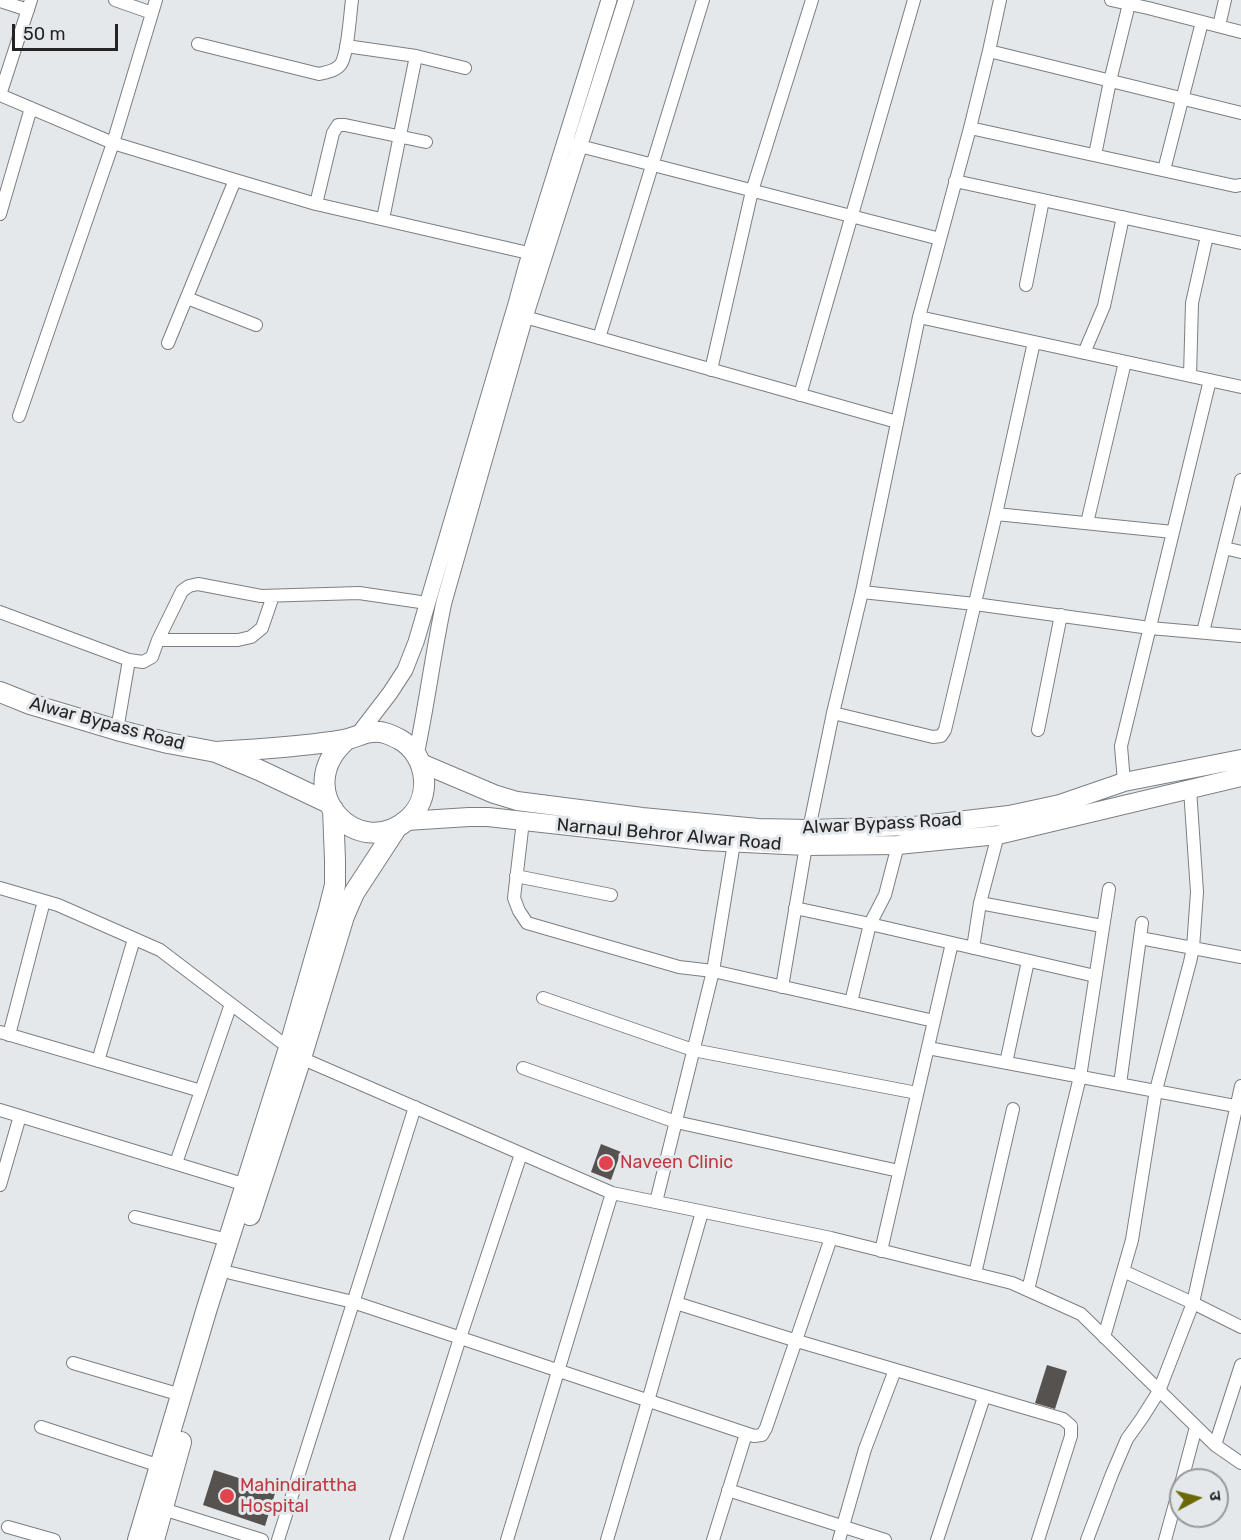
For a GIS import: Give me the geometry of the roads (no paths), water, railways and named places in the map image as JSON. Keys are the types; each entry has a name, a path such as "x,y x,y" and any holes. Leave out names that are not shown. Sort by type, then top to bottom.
{"highway":[{"name":"Alwar Bypass Road","path":"0,692 30,704 117,730 216,752"},
{"path":"216,752 351,738 373,732 390,734 405,742 419,759 423,772 424,790 418,807 413,815 402,824 387,831 366,832 338,818 325,792 324,780 330,758 337,748 351,738"},
{"path":"216,752 260,770 331,806"},
{"path":"154,1540 206,1352 260,1188 295,1053 335,885 331,806"},
{"path":"138,1540 246,1185 347,908 354,893 402,824"}],"main road":[{"name":"Alwar Bypass Road","path":"419,759 494,794 517,801 808,837 1009,815 1060,804 1124,782 1241,759"},
{"name":"Narnaul Behror Alwar Road","path":"402,824 470,817 734,843 808,837 898,844 998,835 1241,777"}],"street":[{"path":"115,0 152,13"},
{"path":"19,416 113,143 156,0"},
{"path":"198,44 319,74 332,72 341,64 346,46 352,0"},
{"path":"419,759 434,648 444,602 525,317 564,142 609,0"},
{"path":"351,738 390,693 405,670 416,642 537,255 579,147 626,0"},
{"path":"599,338 703,0"},
{"path":"711,370 753,191 812,0"},
{"path":"800,395 914,0"},
{"path":"782,987 808,837 833,713 862,591 919,317 970,128 1000,0"},
{"path":"1111,0 1129,4 1149,4 1241,32"},
{"path":"1219,26 1226,0"},
{"path":"0,1 29,5 0,95 113,143 235,180 316,204 537,255"},
{"path":"1095,155 1129,4"},
{"path":"1164,170 1202,22"},
{"path":"346,46 416,56 465,68"},
{"path":"989,51 1241,113"},
{"path":"384,219 416,56"},
{"path":"0,214 31,108"},
{"path":"316,204 333,133 338,125 345,124 426,142"},
{"path":"970,128 1235,186 1241,185"},
{"path":"564,142 940,239"},
{"path":"168,343 235,180"},
{"path":"955,181 1241,243"},
{"path":"1026,285 1043,200"},
{"path":"1084,353 1104,306 1123,217"},
{"path":"1190,376 1192,303 1207,236"},
{"path":"187,298 256,325"},
{"path":"525,317 897,422"},
{"path":"919,317 1241,387"},
{"path":"833,713 933,737 941,736 945,730 1034,342"},
{"path":"1087,523 1125,362"},
{"path":"1124,782 1121,746 1210,380"},
{"path":"1203,632 1241,480"},
{"path":"996,514 1173,532"},
{"path":"1224,548 1241,552"},
{"path":"0,612 129,660 143,662 152,657 182,591 198,584 261,596 359,593 427,603"},
{"path":"862,591 1150,628 1241,636"},
{"path":"158,640 237,640 251,637 262,628 273,596"},
{"path":"1038,730 1061,615"},
{"path":"117,730 129,660"},
{"path":"1104,1337 1132,1240 1156,1090 1193,948 1197,892 1190,789"},
{"path":"523,821 514,898 527,924 680,967 713,971 934,1021"},
{"path":"973,948 980,903 998,835"},
{"path":"656,1202 713,971 734,843"},
{"path":"851,1002 870,924 885,895 898,844"},
{"path":"516,876 611,895"},
{"path":"0,888 58,905 160,950 295,1053 612,1193 831,1238 1012,1283 1081,1314 1215,1445 1241,1463"},
{"path":"1028,1290 1080,1077 1109,889"},
{"path":"44,901 4,1033 201,1091"},
{"path":"980,903 1102,926"},
{"path":"795,908 1095,976"},
{"path":"1120,1084 1142,923"},
{"path":"1140,938 1241,957"},
{"path":"98,1060 134,939"},
{"path":"881,1251 952,943"},
{"path":"1006,1063 1028,961"},
{"path":"543,998 693,1050 917,1093"},
{"path":"176,1163 231,1004"},
{"path":"928,1048 1239,1107"},
{"path":"523,1068 676,1122 899,1171"},
{"path":"1088,1540 1127,1439 1159,1391 1192,1303 1239,1107 1241,1086"},
{"path":"278,1540 415,1107"},
{"path":"975,1274 1013,1109"},
{"path":"0,1110 246,1185"},
{"path":"0,1185 20,1116"},
{"path":"396,1540 521,1154"},
{"path":"507,1540 612,1193"},
{"path":"607,1540 702,1212"},
{"path":"135,1217 228,1240"},
{"path":"231,1273 353,1302 754,1436 762,1435 766,1428 831,1238"},
{"path":"1123,1271 1241,1327"},
{"path":"676,1303 1063,1419 1071,1426 1071,1436 1038,1540"},
{"path":"72,1363 181,1395"},
{"path":"1215,1445 1241,1365"},
{"path":"839,1540 864,1449 895,1370"},
{"path":"937,1540 984,1396"},
{"path":"1185,1468 1196,1427"},
{"path":"41,1428 160,1466"},
{"path":"713,1540 746,1434"},
{"path":"728,1490 885,1540"},
{"path":"163,1509 262,1540"},
{"path":"8,1527 54,1540"}],"place":[{"name":"Naveen Clinic","path":"606,1163"},
{"name":"Mahindirattha Hospital","path":"227,1496"}]}
